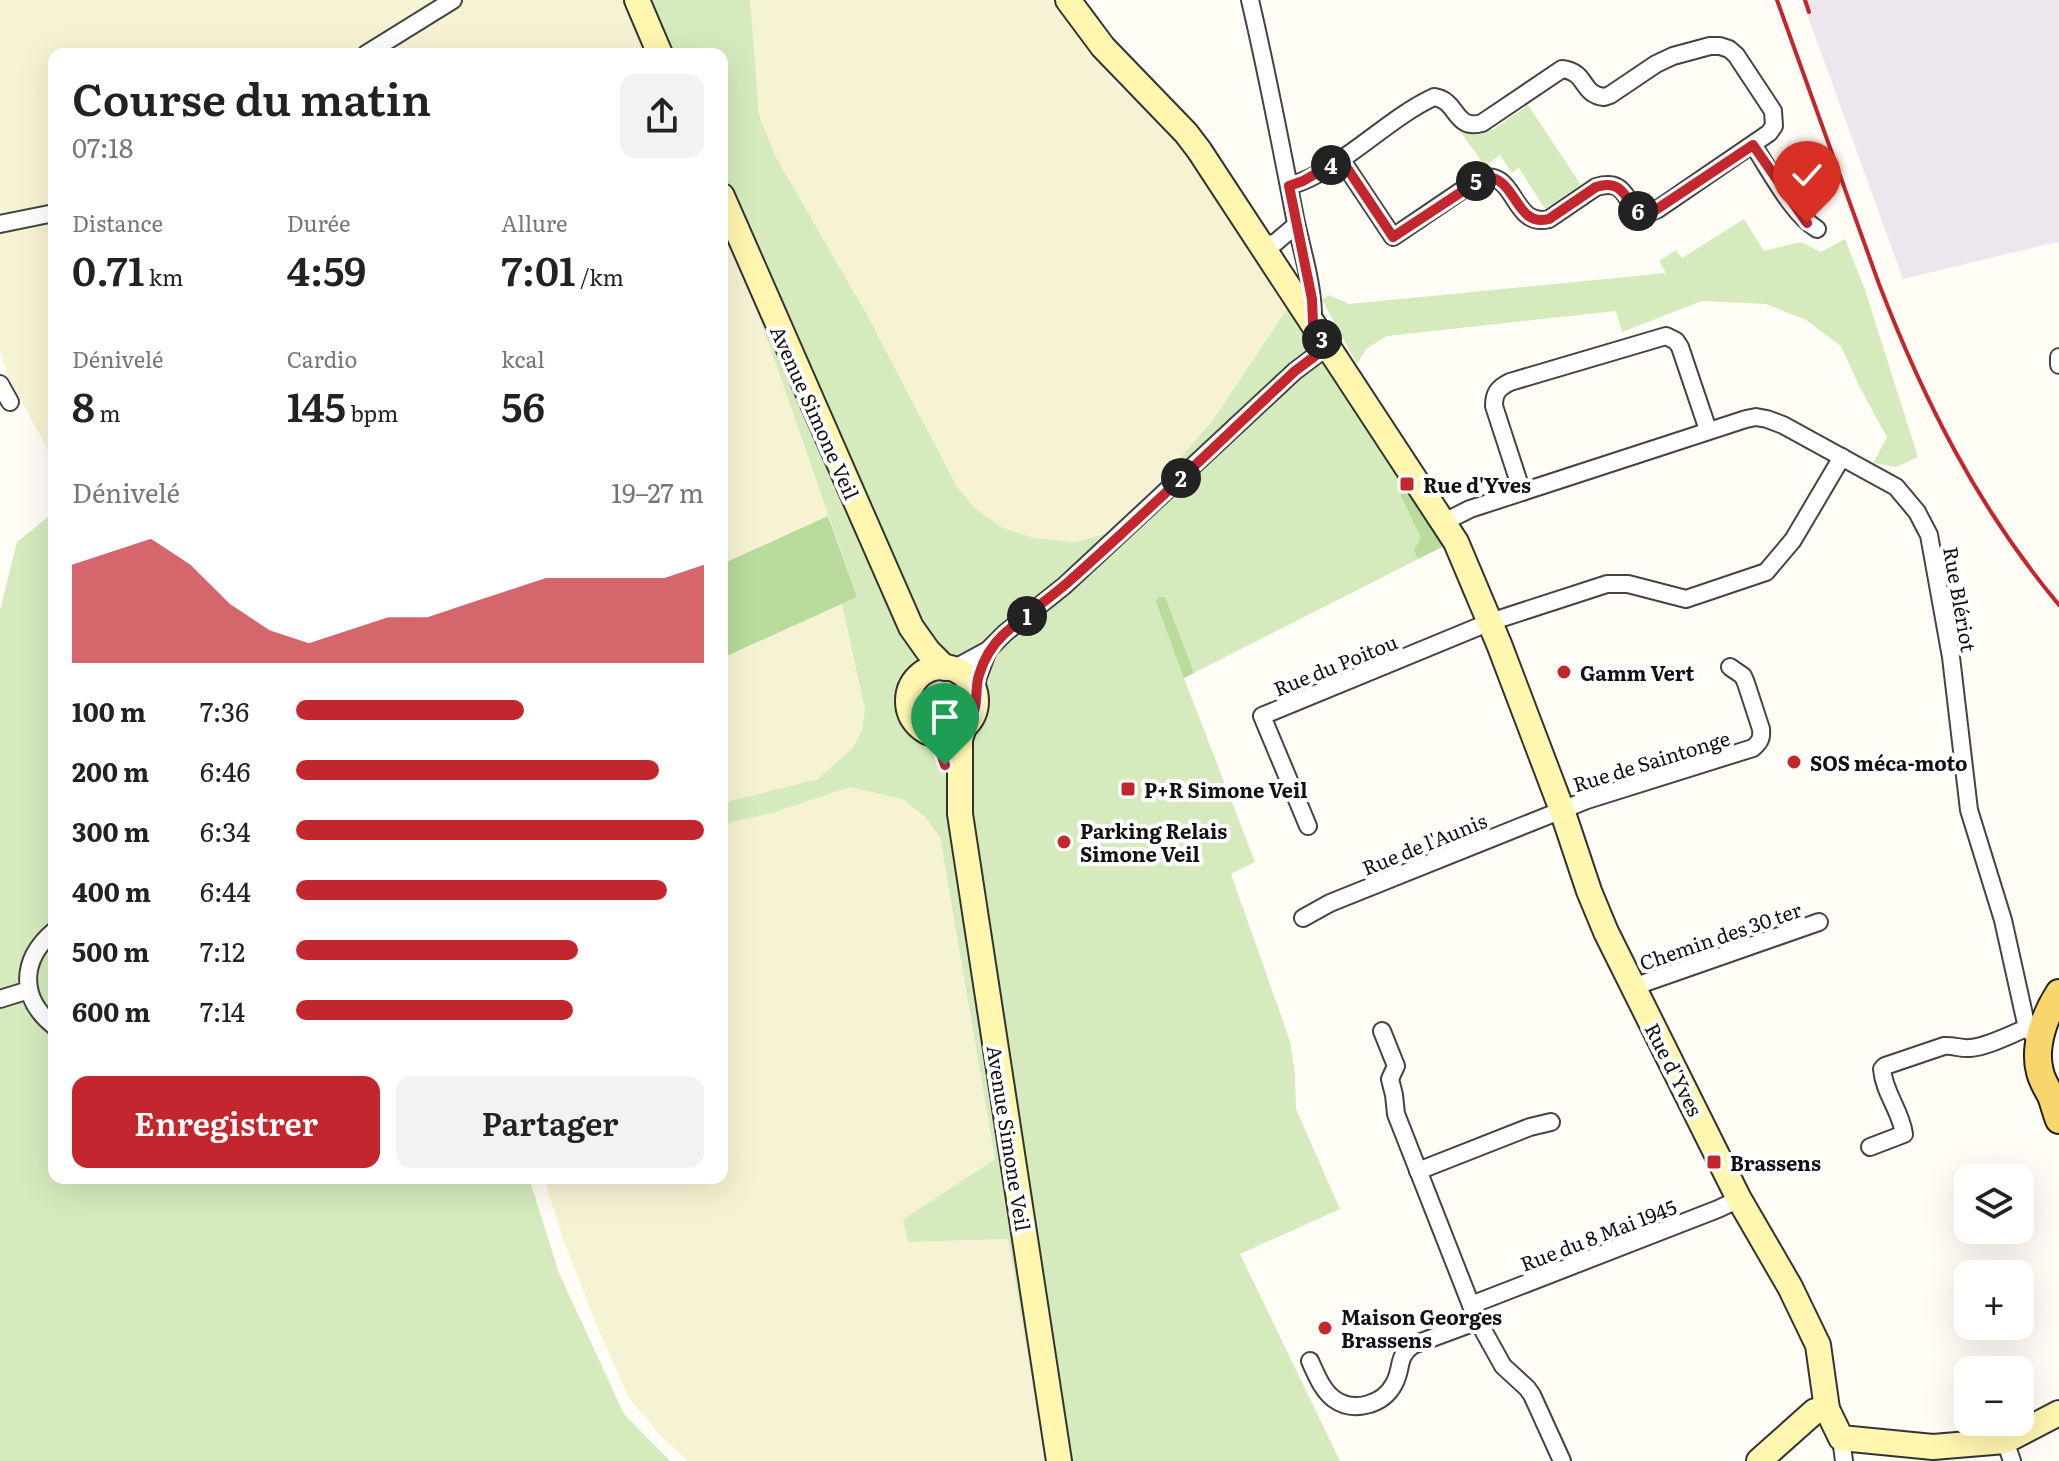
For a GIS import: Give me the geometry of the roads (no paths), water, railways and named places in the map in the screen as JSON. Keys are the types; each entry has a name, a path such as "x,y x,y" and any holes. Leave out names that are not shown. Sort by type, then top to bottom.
{"main road":[{"path":"2055,1108 2039,1041 2059,993"},
{"path":"2039,1041 2059,1022"}],"street":[{"path":"376,48 453,0"},
{"path":"637,0 657,48"},
{"name":"Rue d'Yves","path":"1068,0 1103,47 1199,150 1456,542 1490,622 1606,932 1739,1199 1790,1287 1818,1345 1827,1409 1842,1450"},
{"path":"1250,0 1302,248 1313,323"},
{"path":"1289,186 1341,159 1434,97 1448,103 1460,119 1473,125 1482,123 1562,69 1577,74 1590,92 1604,97 1664,59 1710,46 1729,49 1736,55 1773,111 1774,126 1769,133 1651,213 1638,211 1615,185 1604,185 1596,187 1549,219 1531,219 1499,179 1484,177 1393,243 1341,159"},
{"path":"1753,145 1798,212 1817,229"},
{"name":"Avenue Simone Veil","path":"728,210 911,627"},
{"path":"0,224 48,214"},
{"path":"1296,225 1275,243 1268,254 1288,262 1302,248"},
{"path":"1522,492 1494,406 1494,395 1500,387 1510,382 1659,337 1671,337 1680,347 1708,430"},
{"path":"916,680 931,669 949,668 988,650 1087,565 1295,371 1327,347"},
{"path":"2059,357 2059,365"},
{"path":"0,384 10,402"},
{"name":"Rue Blériot","path":"1444,522 1470,509 1756,417 1783,425 1896,487 1917,512 1929,535 1951,657 1969,810 2039,1041"},
{"path":"1490,622 1607,584 1628,584 1686,599 1766,572 1793,540 1842,457"},
{"name":"Rue du Poitou","path":"1308,826 1262,716 1490,622"},
{"path":"911,627 928,651 967,679 975,693"},
{"path":"911,627 916,680 909,695 910,710 917,724 931,733 938,744 960,814"},
{"path":"960,814 960,739 974,713 978,677 988,650"},
{"name":"Rue de Saintonge","path":"1562,810 1740,754 1760,743 1761,729 1746,683 1743,676 1730,667"},
{"path":"931,733 946,735 964,727"},
{"name":"Rue de l'Aunis","path":"1303,918 1330,903 1562,810"},
{"name":"Avenue Simone Veil","path":"960,814 1059,1461"},
{"name":"Chemin des 30 ter","path":"1633,987 1819,922"},
{"path":"48,937 31,960 28,978 29,990 39,1012 48,1020"},
{"path":"0,999 29,990"},
{"path":"1382,1031 1396,1066 1390,1079 1396,1114 1474,1313 1503,1366 1527,1388 1562,1461"},
{"path":"1870,1147 1904,1134 1884,1084 1882,1069 1885,1066 1944,1046 1968,1049 2039,1041"},
{"path":"1418,1171 1530,1127 1551,1122"},
{"name":"Rue du 8 Mai 1945","path":"1310,1361 1321,1385 1334,1399 1350,1406 1377,1401 1388,1393 1396,1381 1404,1351 1413,1345 1474,1313 1739,1199"},
{"path":"1759,1461 1815,1411 1827,1409"},
{"path":"1842,1450 1933,1447 2008,1451 2059,1413"}],"railway":[{"path":"1777,0 1879,284 1934,411 1978,492 2059,605"},
{"path":"1805,0 1809,12"}],"place":[{"name":"Rue d'Yves","path":"1407,484"},
{"name":"Gamm Vert","path":"1564,672"},
{"name":"SOS méca-moto","path":"1794,762"},
{"name":"P+R Simone Veil","path":"1128,789"},
{"name":"Parking Relais Simone Veil","path":"1064,842"},
{"name":"Brassens","path":"1714,1162"},
{"name":"Maison Georges Brassens","path":"1325,1328"}]}
